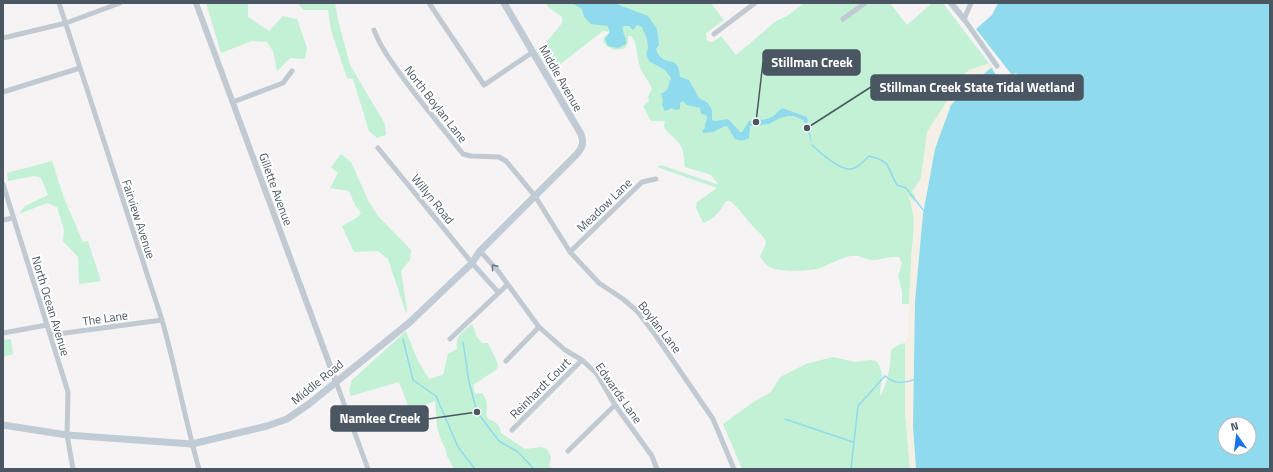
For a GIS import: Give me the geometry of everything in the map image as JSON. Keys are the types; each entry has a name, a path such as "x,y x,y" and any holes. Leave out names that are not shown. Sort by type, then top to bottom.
{"main road":[{"name":"Middle Avenue","path":"504,3 583,139 582,147 569,162"},
{"name":"Middle Road","path":"3,425 67,435 192,444 267,426 287,419 309,404 410,322 472,263 480,251 569,162"}],"street":[{"name":"Fairview Avenue","path":"59,3 162,320 199,469"},
{"path":"3,38 66,23 120,3"},
{"name":"Gillette Avenue","path":"196,3 336,382"},
{"path":"429,3 484,86 533,52"},
{"path":"714,34 755,3"},
{"path":"843,19 865,3"},
{"path":"951,3 997,66"},
{"path":"964,19 971,3"},
{"name":"North Boylan Lane","path":"374,30 381,47 394,66 463,154 471,156 499,157 506,161 535,196"},
{"path":"3,92 80,68"},
{"path":"233,102 283,83 292,72"},
{"name":"Willyn Road","path":"378,148 472,263 498,292"},
{"name":"Meadow Lane","path":"570,252 642,182 656,179"},
{"name":"North Ocean Avenue","path":"3,184 68,392 67,435 73,469"},
{"name":"Boylan Lane","path":"535,196 570,252 599,283 623,299 637,311 654,333 713,419 734,469"},
{"path":"3,220 13,218"},
{"name":"Edwards Lane","path":"480,251 498,271 539,327 565,350 582,360 597,374 615,405 652,456 657,469"},
{"path":"450,339 507,285"},
{"name":"The Lane","path":"50,335 162,320"},
{"path":"3,333 47,325"},
{"path":"506,360 539,327"},
{"name":"Reinhardt Court","path":"512,430 582,360"},
{"path":"336,382 368,469"},
{"path":"568,451 615,405"}],"green space":[{"path":"206,3 248,3 248,17 269,31 283,16 297,19 307,48 305,59 290,58 277,71 273,51 267,42 252,41 221,53"},
{"path":"299,3 335,3 350,65 385,124 386,135 377,138 369,131 353,79 347,78 331,30 328,10 304,10"},
{"path":"547,3 711,3 724,20 706,33 707,41 713,42 721,36 736,55 776,21 787,16 804,3 890,3 907,25 932,3 943,3 994,70 976,80 923,164 921,178 918,183 913,207 914,227 909,304 902,304 902,291 898,276 902,263 899,257 869,260 857,256 851,256 842,258 817,269 799,271 778,270 768,266 760,257 765,246 765,240 739,209 730,201 726,201 714,217 703,223 696,208 697,202 717,188 657,167 661,165 719,185 711,175 685,167 680,144 664,127 665,121 651,121 643,106 649,101 648,97 652,88 642,72 636,45 631,36 628,36 628,43 625,48 613,49 608,47 603,42 604,37 610,32 603,31 550,72 536,49 545,44 562,23 562,17 547,6"},
{"path":"341,154 351,162 368,200 378,216 411,250 410,260 401,271 407,310 406,313 388,259 378,251 354,252 342,226 358,217 361,213 355,205 349,191 330,188 338,173 331,167"},
{"path":"52,161 64,198 83,242 88,241 101,281 79,284 78,257 63,241 64,230 57,207 47,203 19,214 25,206 48,195 41,178 34,176 8,181 7,173"},
{"path":"472,324 477,337 482,343 488,343 498,364 497,369 473,385 475,394 482,393 485,398 488,419 500,427 501,433 525,449 541,447 547,449 551,457 549,466 553,469 454,469 447,456 437,427 435,401 410,411 399,382 351,396 349,390 352,380 406,331 417,359 429,379 443,375 448,354 457,349 458,337"},
{"path":"11,339 13,354 3,357 3,340"},
{"path":"905,343 905,410 910,469 742,469 723,424 752,403 771,392 780,377 806,364 833,357 855,362 870,360 876,361 882,374 880,397 888,374 891,350 898,345"}],"sand":[{"path":"990,63 991,68 975,81 935,149 924,207 912,192 921,178 927,132 947,101 955,82 969,70"},
{"path":"908,196 923,214 915,301 913,426 918,469 910,469 905,410 905,343 908,335 911,260 914,228 913,213"}],"water":[{"path":"572,3 614,3 648,16 657,29 659,45 656,49 658,54 664,60 674,62 680,73 680,77 689,80 699,98 708,103 712,110 712,120 728,119 740,132 742,132 749,121 770,118 782,108 807,117 812,145 805,123 803,120 794,116 780,118 769,124 750,126 749,138 740,140 735,139 728,127 725,126 713,132 703,133 702,131 705,128 707,118 706,115 701,114 700,108 687,105 683,101 680,103 680,109 675,110 672,108 665,111 662,105 663,100 661,94 667,90 671,78 665,70 649,61 646,54 648,44 642,27 637,25 633,30 629,26 624,26 622,28 626,44 618,48 608,46 605,39 610,32 609,28 607,26 591,24 584,17 582,9"},
{"path":"998,3 1270,3 1270,469 916,469 913,426 915,301 923,214 935,149 951,105 975,81 991,68 1009,91 1023,82 1016,73 1012,75 976,29 992,15"}],"waterway":[{"path":"812,145 830,160 847,169 856,167 869,156 886,163 897,185 906,188 924,211"},
{"path":"403,339 413,380 436,396 458,447 475,469"},
{"path":"463,342 469,382 477,412 499,441 518,452 534,469"},
{"path":"851,469 858,406 885,376 896,382 914,380"},
{"path":"785,419 853,442"}],"place":[{"name":"Stillman Creek","path":"756,122"},
{"name":"Stillman Creek State Tidal Wetland","path":"807,128"},
{"name":"Namkee Creek","path":"477,412"}]}
